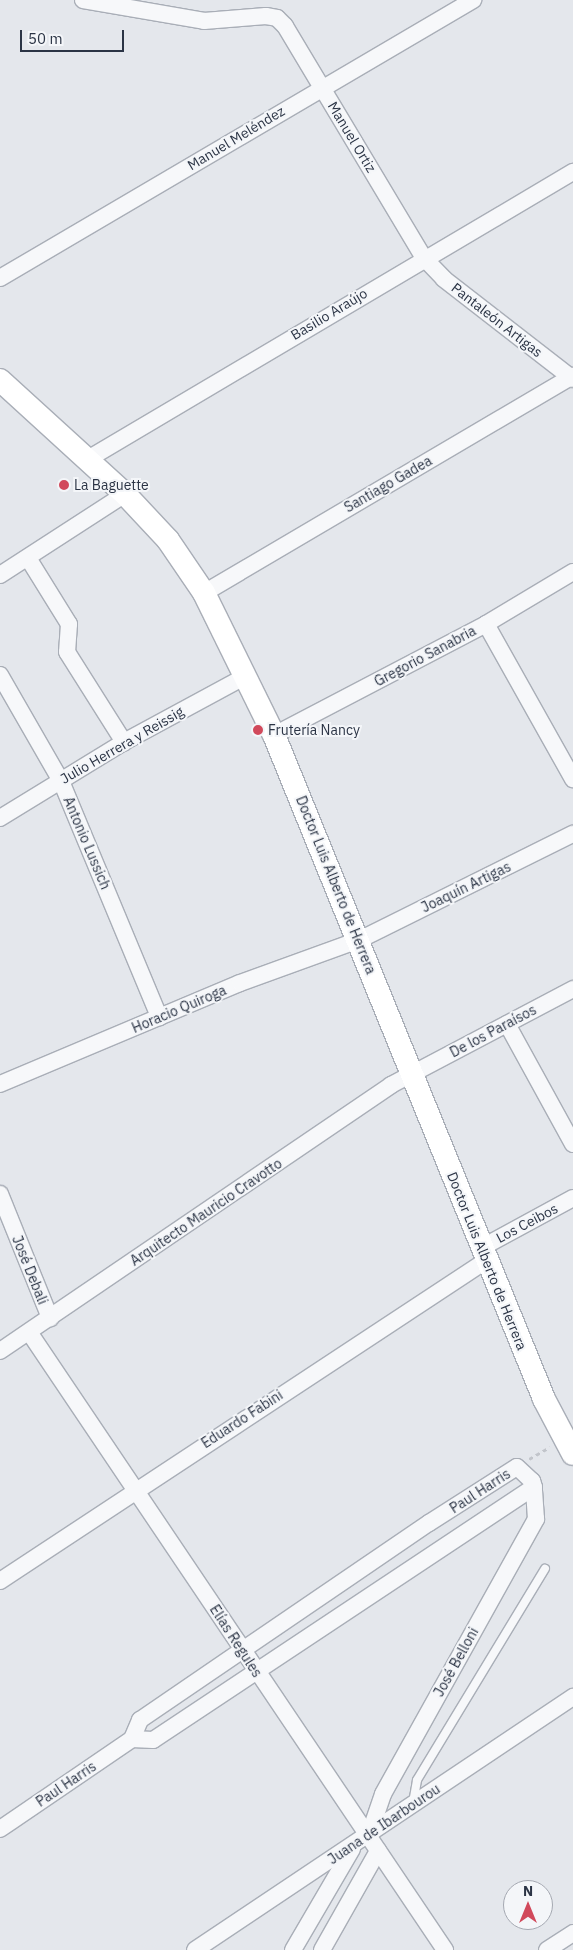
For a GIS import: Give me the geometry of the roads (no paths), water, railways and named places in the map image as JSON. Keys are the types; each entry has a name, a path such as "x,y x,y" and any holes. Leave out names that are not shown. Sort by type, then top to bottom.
{"street":[{"name":"Manuel Ortiz","path":"83,0 204,21 266,16 277,18 322,87 424,258"},
{"name":"Manuel Meléndez","path":"0,278 471,1"},
{"name":"Basilio Araújo","path":"88,459 424,258 573,172"},
{"name":"Pantaleón Artigas","path":"424,258 444,279 572,377"},
{"name":"Santiago Gadea","path":"204,593 572,377"},
{"name":"Doctor Luis Alberto de Herrera","path":"0,380 125,494 168,540 204,593 274,735 359,940 544,1399 569,1446"},
{"path":"0,575 125,494"},
{"path":"28,558 69,624 67,652 124,742"},
{"name":"Gregorio Sanabria","path":"274,735 486,624 573,572"},
{"path":"486,624 573,779"},
{"name":"Antonio Lussich","path":"0,676 61,781 159,1017"},
{"name":"Julio Herrera y Reissig","path":"0,818 124,742 246,676"},
{"name":"Joaquín Artigas","path":"359,940 573,834"},
{"name":"Horacio Quiroga","path":"0,1084 240,983 359,940"},
{"name":"De los Paraísos","path":"412,1074 573,989"},
{"path":"507,1024 573,1144"},
{"name":"Arquitecto Mauricio Cravotto","path":"0,1351 412,1074"},
{"name":"José Debali","path":"0,1194 50,1318"},
{"name":"Los Ceibos","path":"484,1254 573,1198"},
{"name":"Eduardo Fabini","path":"0,1581 484,1254"},
{"name":"Elías Regules","path":"29,1332 136,1489 256,1672 369,1835 445,1950"},
{"name":"Paul Harris","path":"0,1829 132,1740 153,1740 534,1487 525,1470 517,1467 140,1720 132,1740"},
{"name":"José Belloni","path":"369,1835 383,1794 536,1519 534,1487"},
{"name":"Juana de Ibarbourou","path":"195,1950 573,1697"},
{"path":"293,1950 354,1845"},
{"path":"322,1950 378,1851"},
{"path":"548,1950 573,1933"}],"lane":[{"path":"413,1805 417,1780 545,1570"}],"place":[{"name":"La Baguette","path":"64,485"},
{"name":"Frutería Nancy","path":"258,730"}]}
